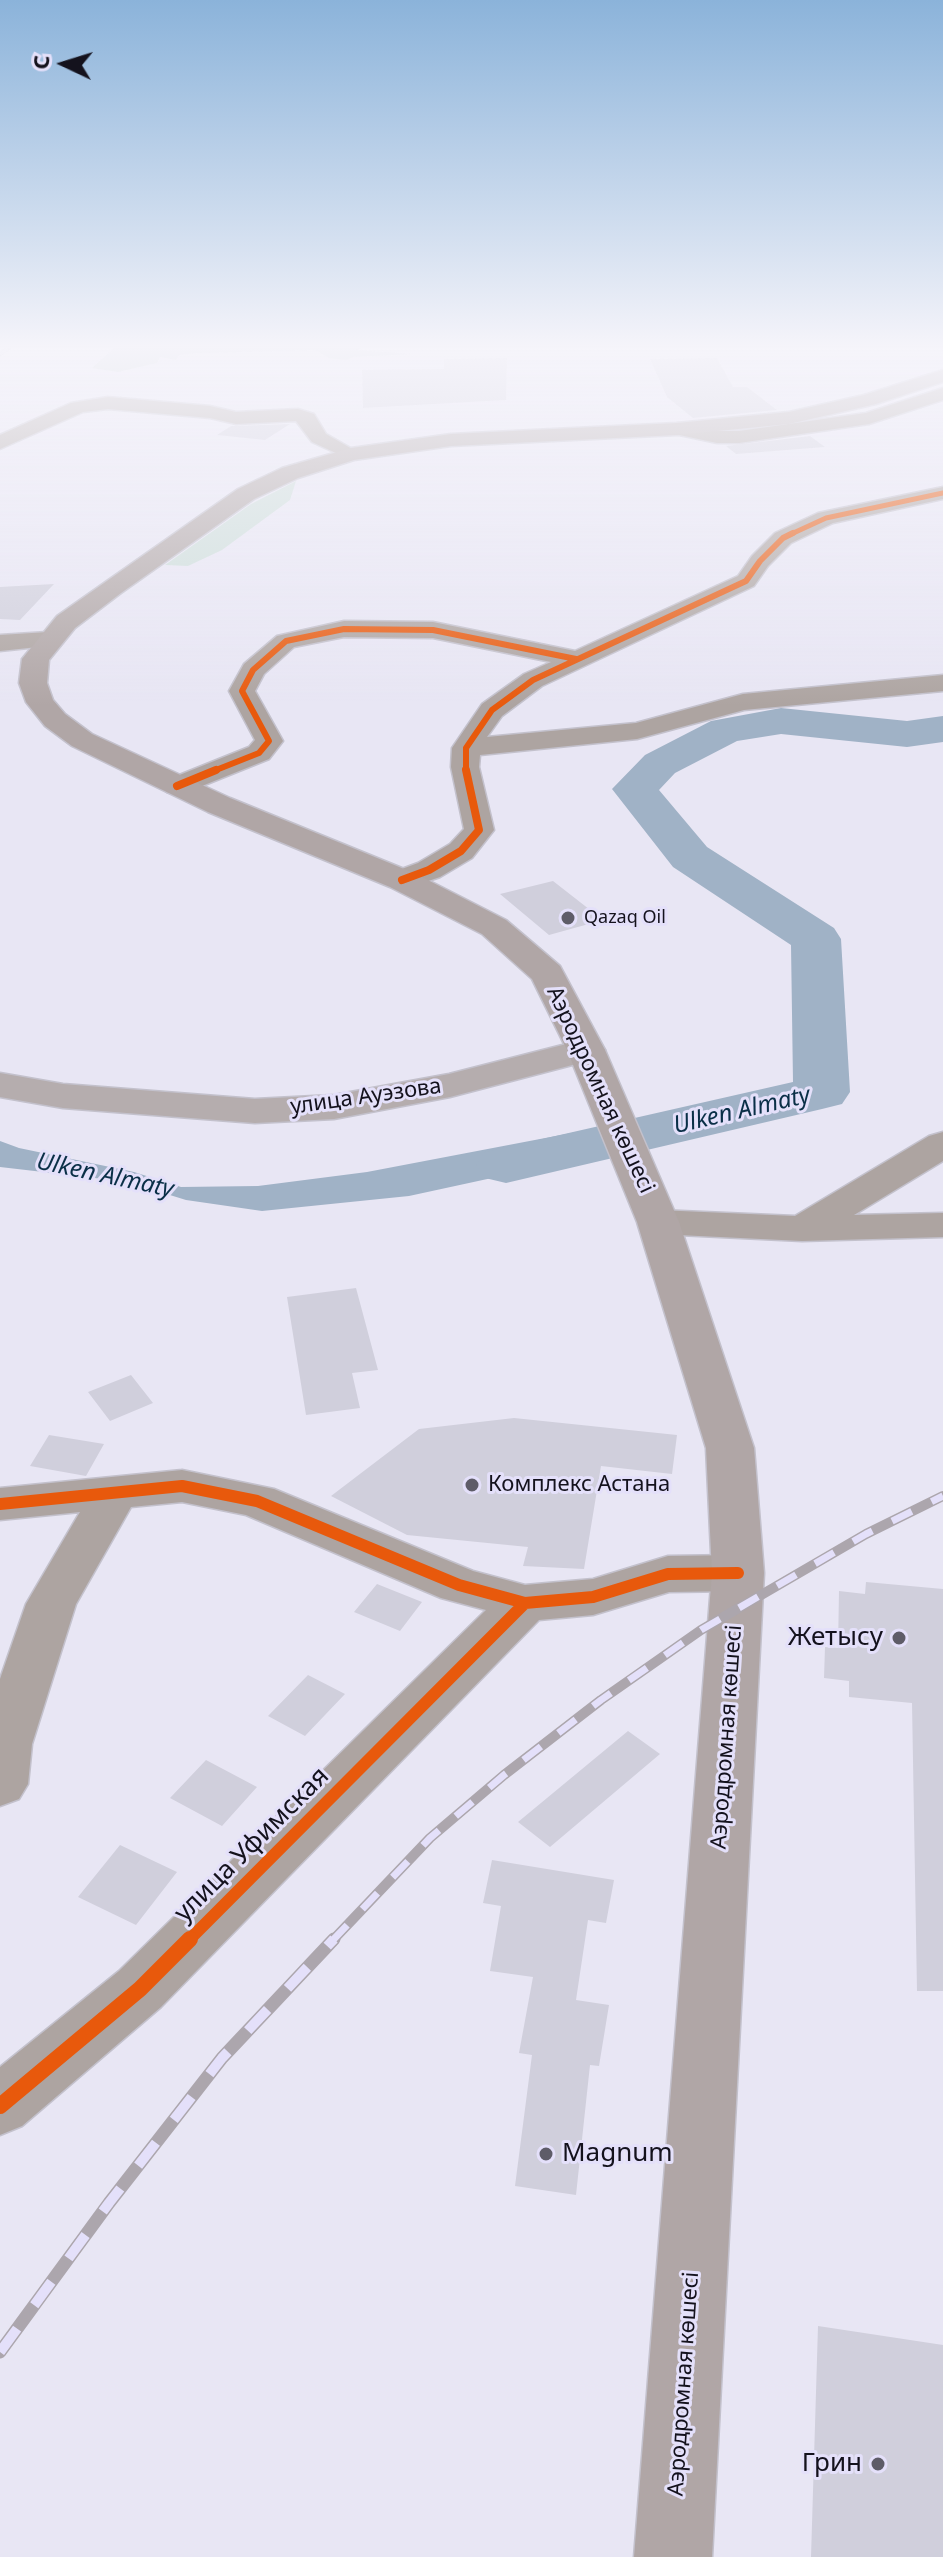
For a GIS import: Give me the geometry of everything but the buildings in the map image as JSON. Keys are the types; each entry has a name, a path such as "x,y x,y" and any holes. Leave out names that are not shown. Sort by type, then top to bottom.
{"main road":[{"name":"Аэродромная көшесі","path":"308,467 246,494 77,613 48,640 36,659 33,683 40,702 55,720 82,740 177,786 402,880 494,927 546,973 586,1050 655,1211 730,1448 738,1573 673,2557"},
{"name":"улица Ауэзова","path":"0,1085 63,1096 255,1111 318,1108 450,1085 586,1050"}],"street":[{"path":"402,880 429,870 461,851 479,830 465,767 466,748 492,710 533,680 746,581 760,561 783,538 826,518 943,493"},
{"path":"177,786 259,753 269,741 242,691 253,670 286,641 344,629 433,630 576,659"},
{"path":"0,643 48,640"},
{"path":"466,748 637,731 743,702 943,683"},
{"path":"802,1229 943,1144"},
{"path":"655,1211 802,1229 943,1225"},
{"path":"0,1504 182,1486 257,1501 459,1585 525,1603 593,1597 668,1574 738,1573"},
{"path":"0,1784 5,1744 51,1604 116,1492"},
{"name":"улица Уфимская","path":"0,2106 140,1989 525,1603"}],"shaded area":[{"path":"296,481 290,500 222,550 188,566 165,565 251,504"}],"water":[{"path":"582,1131 598,1155 409,1196 262,1211 186,1200 144,1187 95,1178 0,1167 0,1141 19,1148 134,1172 181,1187 258,1186 367,1172"}],"waterway":[{"name":"Ulken Almaty","path":"506,1165 822,1092 816,939 690,857 634,789 660,764 726,730 781,721 907,734 943,729"}],"railway":[{"path":"332,1941 430,1838 504,1775 601,1700 701,1630 866,1534 943,1496"},
{"path":"0,2352 109,2203 222,2058 334,1939"}],"cycle path":[{"path":"402,880 429,870 461,851 479,830 465,767 466,748 492,710 533,680 746,581 760,561 783,538 826,518 943,493"},
{"path":"177,786 259,753 269,741 242,691 253,670 286,641 344,629 433,630 576,659"},
{"path":"0,1504 182,1486 257,1501 459,1585 525,1603 593,1597 668,1574 738,1573"},
{"path":"0,2106 140,1989 525,1603"}],"place":[{"name":"Qazaq Oil","path":"568,918"},
{"name":"Комплекс Астана","path":"472,1485"},
{"name":"Жетысу","path":"899,1638"},
{"name":"Magnum","path":"546,2154"},
{"name":"Грин","path":"878,2464"}]}
